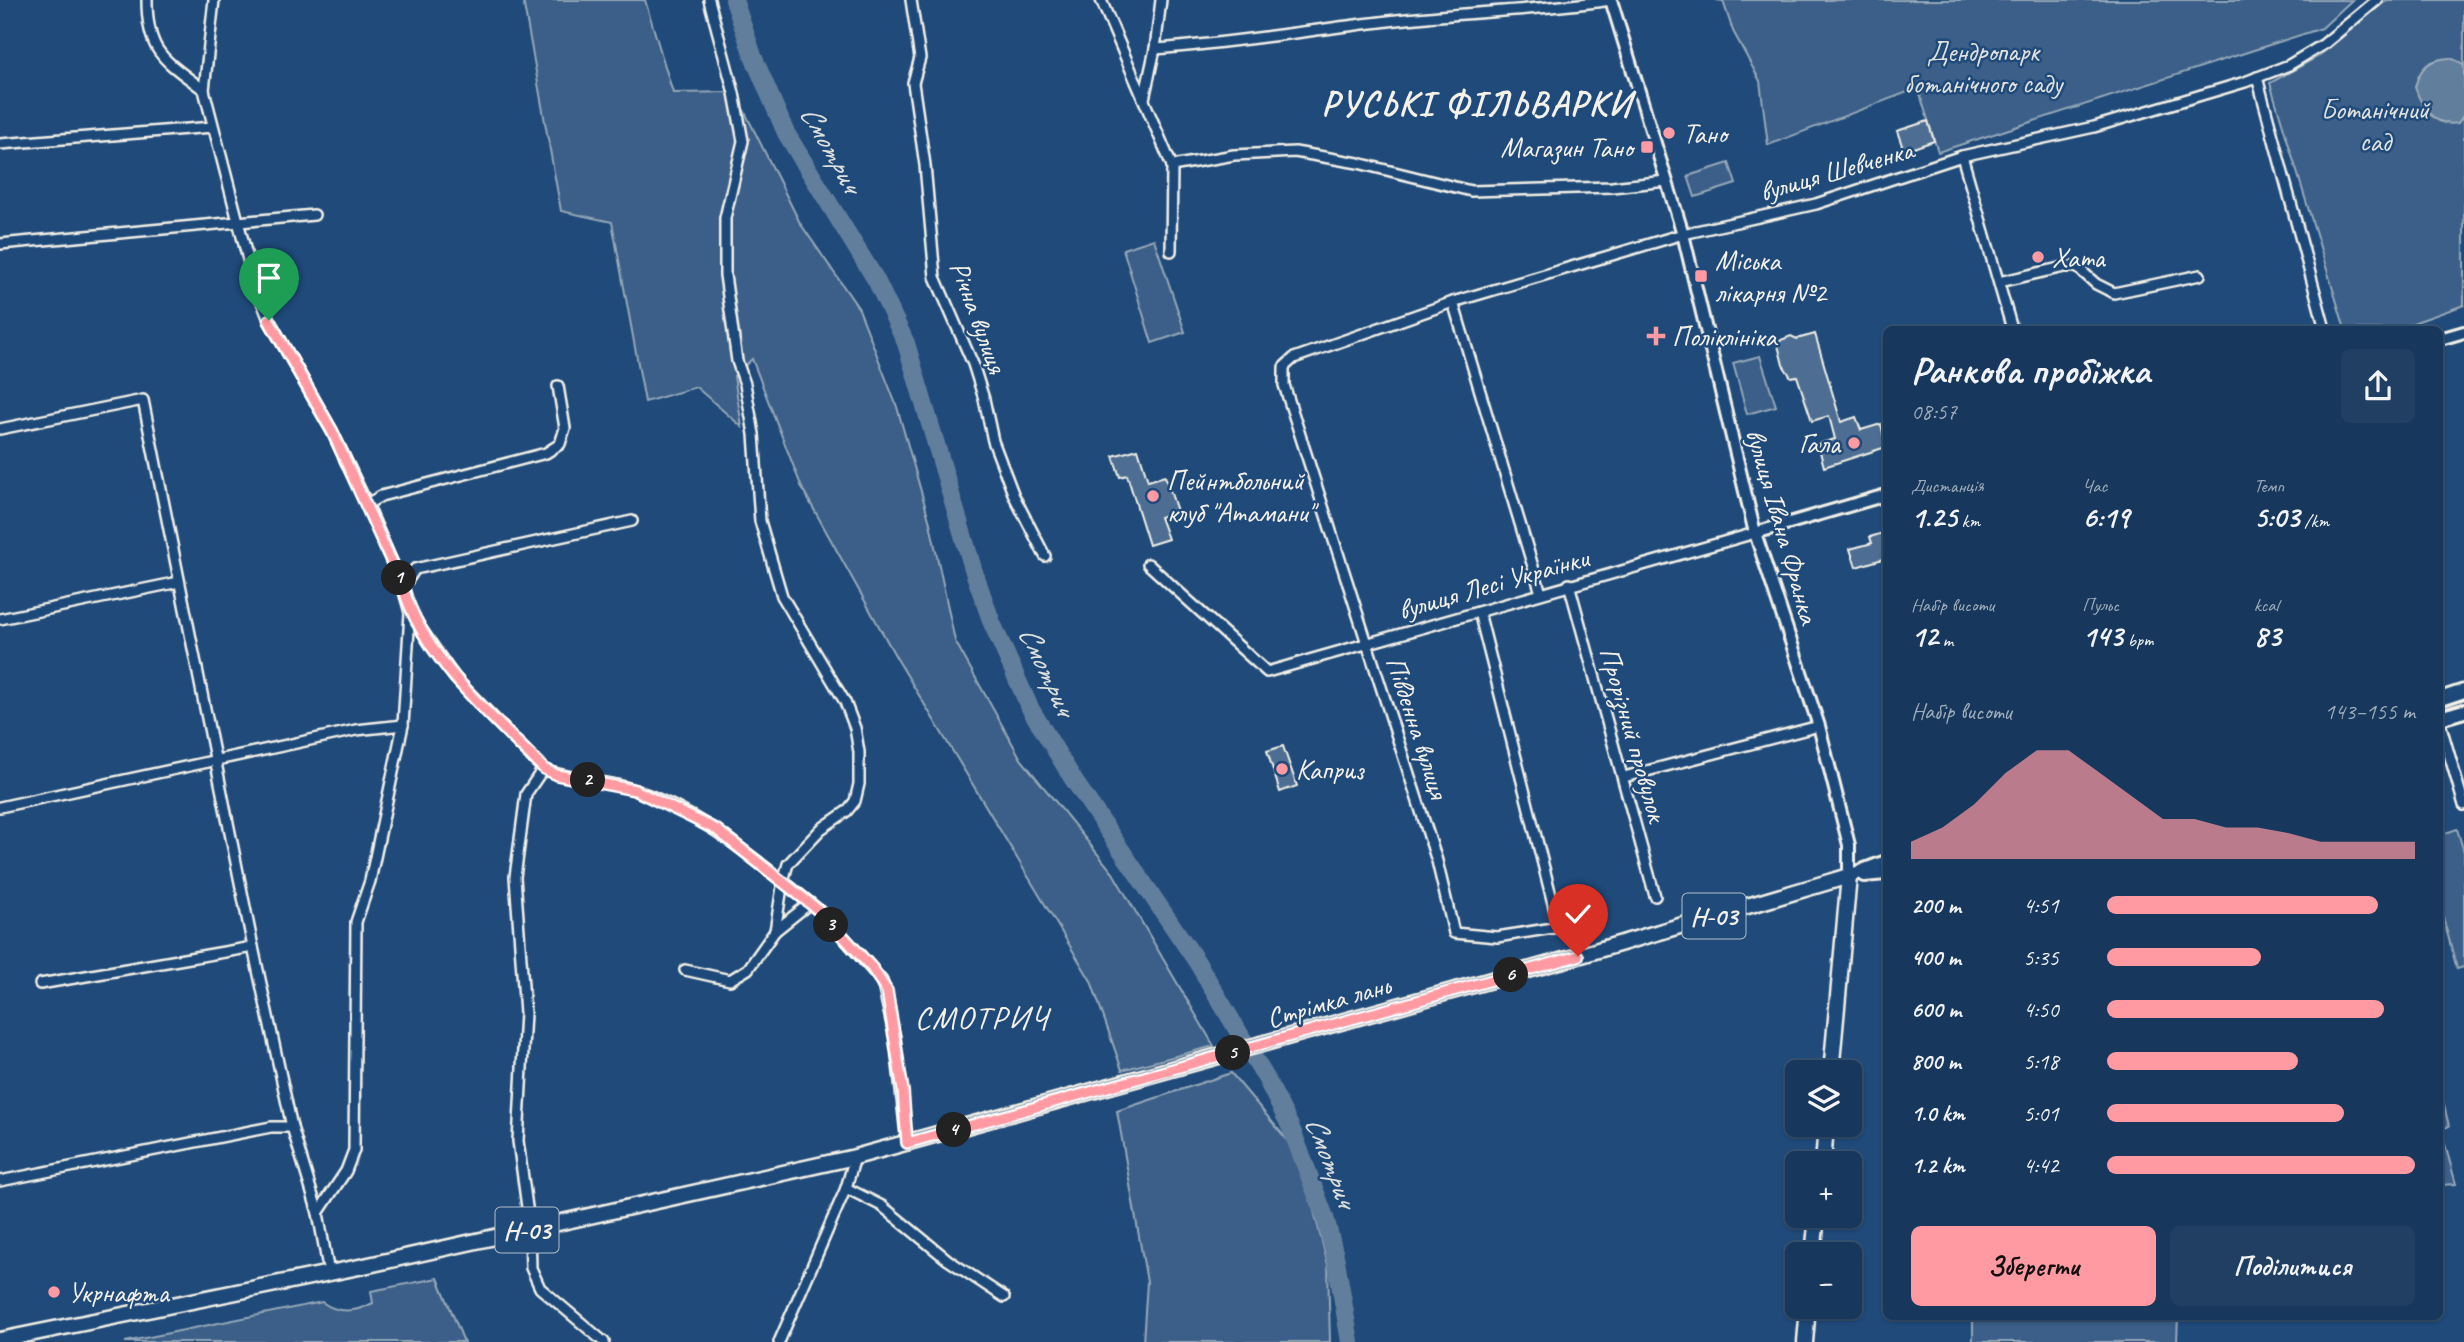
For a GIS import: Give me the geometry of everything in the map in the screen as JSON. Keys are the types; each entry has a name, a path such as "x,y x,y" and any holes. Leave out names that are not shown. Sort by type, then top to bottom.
{"main road":[{"path":"2443,698 2464,691"},
{"path":"2443,717 2464,711"},
{"path":"1850,876 1883,863"},
{"path":"1850,876 1883,873"},
{"name":"Стрімка лань","path":"907,1143 1578,956 1850,876"},
{"name":"вулиця Івана Франка","path":"1832,1060 1850,876"},
{"name":"Н-03","path":"0,1339 329,1273 855,1157 907,1143"},
{"path":"1805,1342 1807,1319"}],"street":[{"path":"147,0 147,26 160,57 204,90"},
{"path":"214,0 204,90 253,279 269,320 332,431 367,504 403,587 410,613 403,725 370,881 356,922 354,1150 346,1171 318,1213"},
{"path":"709,0 735,98 743,141 725,218 724,275 737,361 745,384 754,434 760,521 782,596 845,702 855,728 859,752 859,784 855,801 848,811 821,829 785,869 775,930"},
{"name":"Річна вулиця","path":"911,0 920,58 913,83 925,164 935,277 973,364 993,441 1014,496 1045,556"},
{"path":"1101,0 1172,166 1171,251"},
{"path":"1143,101 1155,49 1161,0"},
{"path":"1155,49 1234,43 1389,21 1555,9 1611,0"},
{"name":"вулиця Івана Франка","path":"1611,0 1683,234 1755,533 1819,726 1849,845 1850,876"},
{"name":"вулиця Шевченка","path":"1294,358 1453,302 1683,234 1816,204 1962,156 2094,127 2257,77 2289,65 2324,44 2377,0"},
{"path":"2257,77 2324,326"},
{"path":"0,144 213,127"},
{"path":"1172,166 1234,155 1295,152 1357,163 1471,191 1612,187 1666,181"},
{"path":"1962,156 2011,326"},
{"path":"0,244 314,215"},
{"path":"1999,282 2064,267 2077,267 2096,284 2114,293 2200,275"},
{"path":"1453,302 1541,593"},
{"path":"2443,338 2464,332"},
{"name":"Південна вулиця","path":"1294,358 1284,368 1284,385 1437,861 1454,933 1497,937 1559,927 1479,612"},
{"path":"367,504 381,496 546,453 560,444 565,428 558,386"},
{"path":"0,429 144,400 253,947 292,1127 318,1213 329,1273"},
{"name":"вулиця Лесі Українки","path":"1148,564 1266,672 1883,496"},
{"path":"403,587 415,569 632,521"},
{"path":"0,619 179,582"},
{"name":"Прорізний провулок","path":"1569,584 1655,896"},
{"path":"410,613 455,678 544,769 557,775 619,785 654,798 717,830 822,913 872,968 887,991 903,1091 907,1143"},
{"path":"0,807 356,730 403,725"},
{"path":"1624,777 1819,726"},
{"path":"2443,733 2464,805"},
{"path":"544,769 526,794 515,877 525,1013 518,1141 530,1229 531,1268 540,1288 604,1342"},
{"path":"685,970 730,979 748,969 775,930 810,903"},
{"path":"40,984 253,947"},
{"path":"0,1181 271,1127 292,1127"},
{"path":"779,1342 846,1188 855,1157"},
{"path":"846,1188 882,1206 948,1260 1004,1297"}],"green space":[{"path":"523,0 645,0 673,93 735,92 800,223 859,309 897,407 930,523 955,641 1021,759 1113,873 1214,1046 1122,1070 1091,981 896,657 802,488 752,359 734,376 742,427 696,387 645,402 612,222 561,211"},
{"name":"Дендропарк ботанічного саду","path":"1716,0 2352,0 2322,28 1938,152 1918,88 1768,145 1760,81 1733,31 1723,1"},
{"name":"Ботанічний сад","path":"2387,0 2464,0 2464,305 2404,326 2344,326 2270,83 2319,56"},
{"path":"1729,163 1736,184 1695,197 1688,176"},
{"path":"1154,239 1185,332 1152,343 1123,249"},
{"path":"1760,356 1776,406 1747,414 1733,363"},
{"path":"2457,829 2464,852 2464,967 2457,969 2443,917 2443,834"},
{"path":"1231,1073 1299,1154 1328,1265 1330,1342 1143,1342 1147,1282 1117,1111"},
{"path":"2443,1101 2449,1126 2443,1129"},
{"path":"2443,1137 2456,1184 2443,1185"},
{"path":"438,1278 464,1342 125,1342 322,1302 341,1310 354,1310 373,1303 371,1291"},
{"path":"1973,1320 2178,1320 2177,1342 1973,1342"}],"shaded area":[{"path":"2450,58 2464,66 2464,114 2458,123 2450,124 2435,119 2430,114 2415,87 2426,65"}],"building":[{"path":"1928,121 1934,141 1904,151 1897,131"},
{"path":"1815,334 1841,422 1856,417 1861,430 1881,424 1883,448 1824,467 1818,444 1835,439 1829,416 1812,421 1797,376 1791,377 1783,365 1778,345 1781,340 1791,336 1797,339"},
{"name":"Пейнтбольний клуб \"Атамани\"","path":"1138,449 1148,481 1165,476 1177,511 1160,517 1168,539 1149,545 1127,475 1120,477 1113,456"},
{"path":"1883,533 1883,559 1856,567 1850,549 1872,543 1870,537"},
{"name":"Каприз","path":"1283,746 1297,786 1280,792 1267,751"}],"waterway":[{"name":"Смотрич","path":"734,0 753,56 786,133 876,280 906,343 974,572 992,623 1030,708 1073,779 1197,962 1266,1078 1291,1128 1325,1217 1336,1260 1350,1342"}],"place":[{"name":"Тано","path":"1669,133"},
{"name":"Магазин Тано","path":"1647,147"},
{"name":"Хата","path":"2038,257"},
{"name":"Міська лікарня №2","path":"1701,276"},
{"name":"Поліклініка","path":"1656,336"},
{"name":"Гала","path":"1854,443"},
{"name":"Пейнтбольний клуб \"Атамани\"","path":"1153,496"},
{"name":"Каприз","path":"1282,769"},
{"name":"Укрнафта","path":"54,1292"}],"district":[{"name":"РУСЬКІ ФІЛЬВАРКИ","path":"1477,103"},
{"name":"СМОТРИЧ","path":"982,1017"}],"route":[{"path":"269,320 332,431 403,587 410,613 455,678 544,769 557,775 635,790 717,830 822,913 872,968 887,991 903,1091 907,1143 1578,956"}]}
